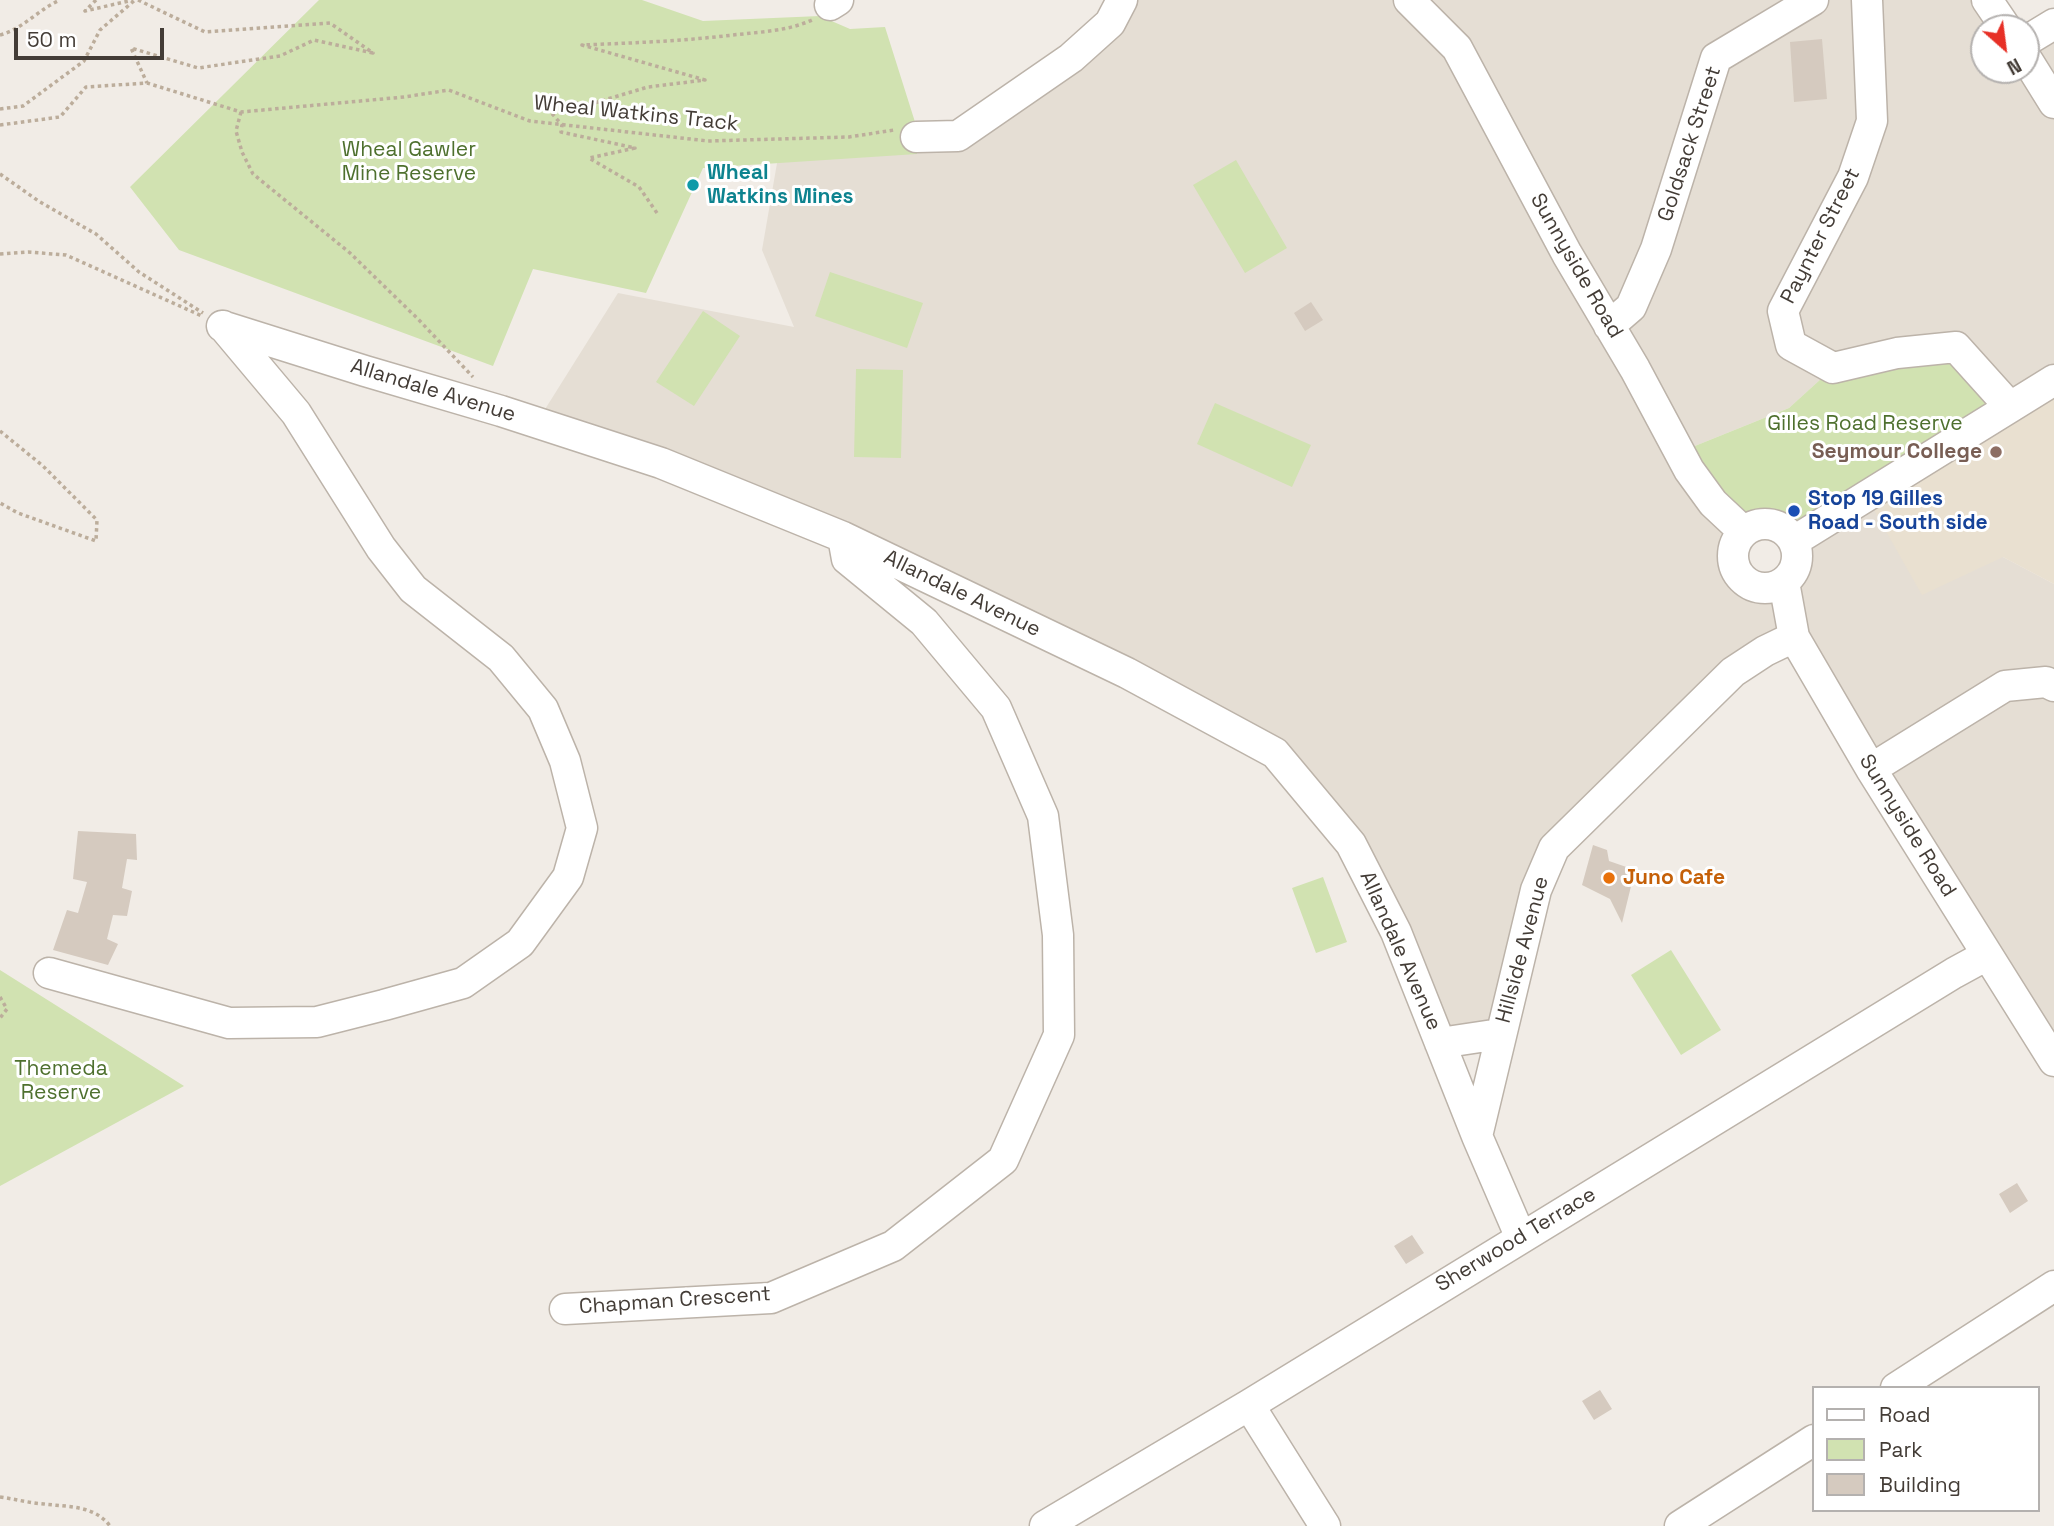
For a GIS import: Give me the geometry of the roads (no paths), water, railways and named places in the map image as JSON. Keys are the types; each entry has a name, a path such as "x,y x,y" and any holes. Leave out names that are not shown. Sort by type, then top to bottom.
{"street":[{"path":"916,137 958,136 1071,58 1110,23 1122,0"},
{"name":"Sunnyside Road","path":"1409,0 1457,48 1567,254 1635,369 1689,470 1713,503 1744,532"},
{"name":"Goldsack Street","path":"1609,326 1631,307 1656,249 1716,58 1813,0"},
{"name":"Paynter Street","path":"1867,0 1872,121 1853,177 1783,311 1791,345 1833,368 1897,353 1956,347 2010,407"},
{"path":"2040,80 2054,103"},
{"name":"Allandale Avenue","path":"49,973 229,1023 317,1022 463,983 520,943 568,877 582,828 565,761 543,709 501,658 413,589 381,548 296,413 222,326 661,463 843,537 1127,673 1275,753 1351,844 1396,932 1477,1136"},
{"path":"1794,541 2054,380"},
{"path":"1713,503 1766,517 1830,518"},
{"path":"1770,525 1786,531 1794,541 1797,559 1790,577 1774,587 1757,587 1739,575 1735,565 1734,548 1744,532 1754,526 1770,525"},
{"name":"Chapman Crescent","path":"565,1309 771,1298 893,1246 1003,1160 1059,1035 1058,935 1043,816 996,708 924,622 847,559 843,537"},
{"name":"Sunnyside Road","path":"1784,582 1794,637 1871,769 2054,1061"},
{"name":"Hillside Avenue","path":"1477,1136 1536,890 1554,848 1733,672 1765,650 1794,637"},
{"path":"1871,769 2005,686 2046,682 2054,686"},
{"name":"Sherwood Terrace","path":"1045,1526 1987,955"},
{"path":"1440,1043 1500,1034"},
{"path":"1477,1136 1521,1238"},
{"path":"1899,1386 2054,1286"},
{"path":"1248,1405 1325,1526"},
{"path":"1679,1526 1812,1441"}],"place":[{"name":"Wheal Watkins Mines","path":"693,185"},
{"name":"Seymour College","path":"1996,452"},
{"name":"Stop 19 Gilles Road - South side","path":"1794,511"},
{"name":"Juno Cafe","path":"1609,878"}],"park label":[{"name":"Wheal Gawler Mine Reserve","path":"409,162"},
{"name":"Gilles Road Reserve","path":"1865,424"},
{"name":"Themeda Reserve","path":"61,1081"}]}
